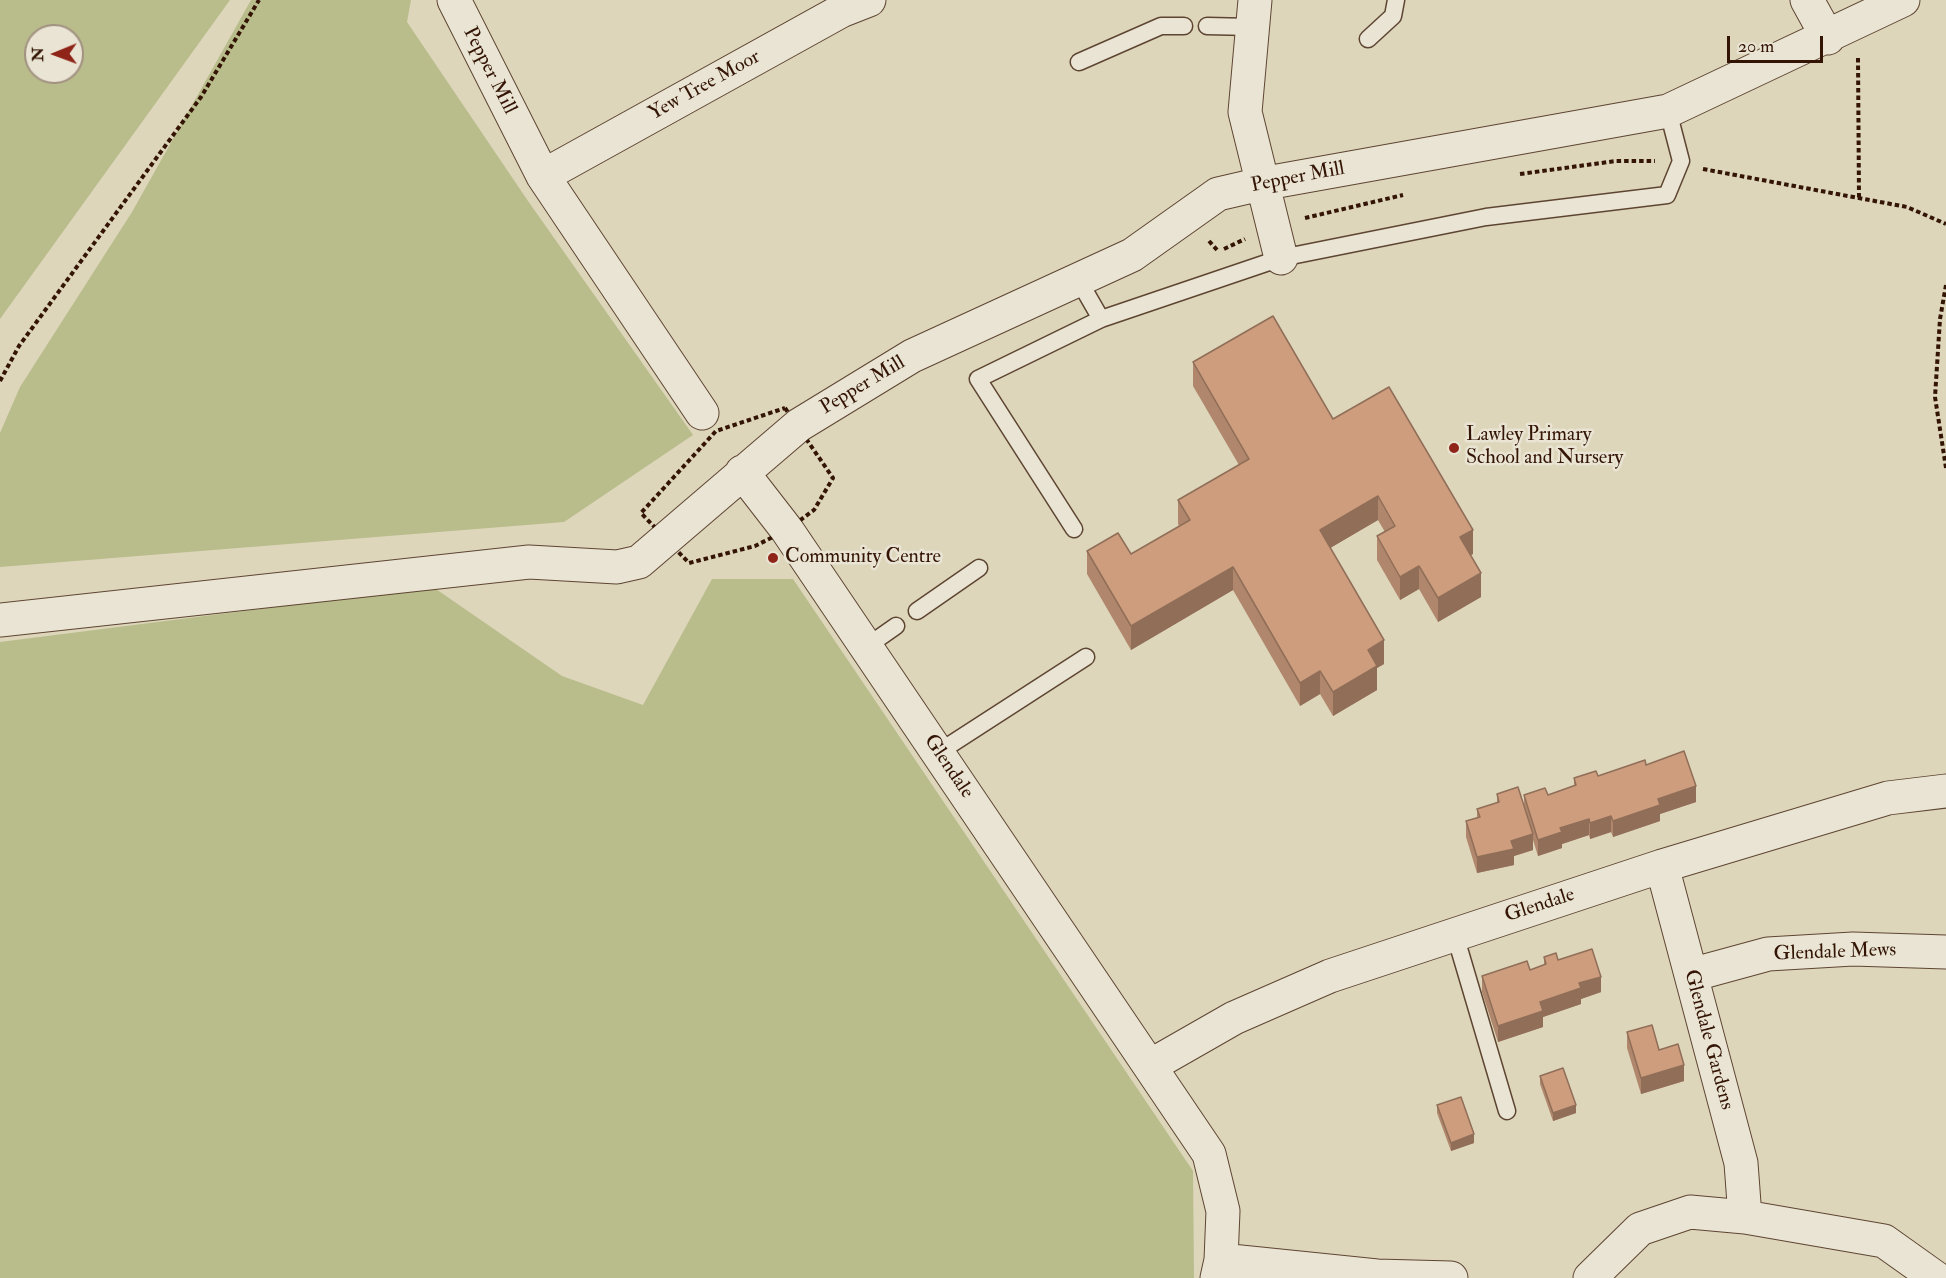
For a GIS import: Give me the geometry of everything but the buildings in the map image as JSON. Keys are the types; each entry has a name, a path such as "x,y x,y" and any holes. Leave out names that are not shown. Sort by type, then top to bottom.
{"street":[{"name":"Pepper Mill","path":"454,0 543,176 702,413"},
{"path":"1807,0 1828,38"},
{"name":"Pepper Mill","path":"0,620 529,562 617,567 639,562 741,472 799,425 912,356 1132,255 1218,194 1261,184 1668,111 1828,38 1903,0"},
{"name":"Yew Tree Moor","path":"543,176 849,4"},
{"path":"1254,14 1245,112 1281,258"},
{"name":"Glendale","path":"741,472 787,530 1209,1154 1223,1211 1219,1269"},
{"name":"Glendale","path":"1150,1066 1234,1018 1330,976 1662,866 1888,798 1946,791"},
{"name":"Glendale Gardens","path":"1662,866 1741,1163 1745,1217"},
{"name":"Glendale Mews","path":"1691,975 1768,954 1853,949 1946,952"},
{"path":"1590,1278 1640,1229 1690,1212 1745,1217 1884,1241 1936,1278"},
{"path":"1219,1269 1451,1278"}],"lane":[{"path":"1368,39 1394,16 1396,0"},
{"path":"1207,27 1254,14"},
{"path":"1078,62 1161,26 1184,26"},
{"path":"1074,529 978,379 1101,319 1281,258 1486,217 1667,195 1681,161 1668,111"},
{"path":"1077,279 1101,319"},
{"path":"917,611 980,568"},
{"path":"866,647 896,626"},
{"path":"939,752 1086,657"},
{"path":"1455,935 1507,1111"}],"path":[{"path":"0,381 19,346 201,97 259,0"},
{"path":"1858,22 1859,198"},
{"path":"1681,161 1710,172 1907,207 1946,224"},
{"path":"1946,285 1940,319 1935,397 1946,468"}],"green space":[{"path":"0,0 230,0 0,319"},
{"path":"251,0 411,0 407,22 528,201 693,435 564,522 0,567 0,433 20,387 132,212"},
{"path":"712,579 793,579 1193,1171 1194,1278 0,1278 0,642 433,587 562,676 643,705"}],"place":[{"name":"Lawley Primary School and Nursery","path":"1454,448"},
{"name":"Community Centre","path":"773,558"}]}
